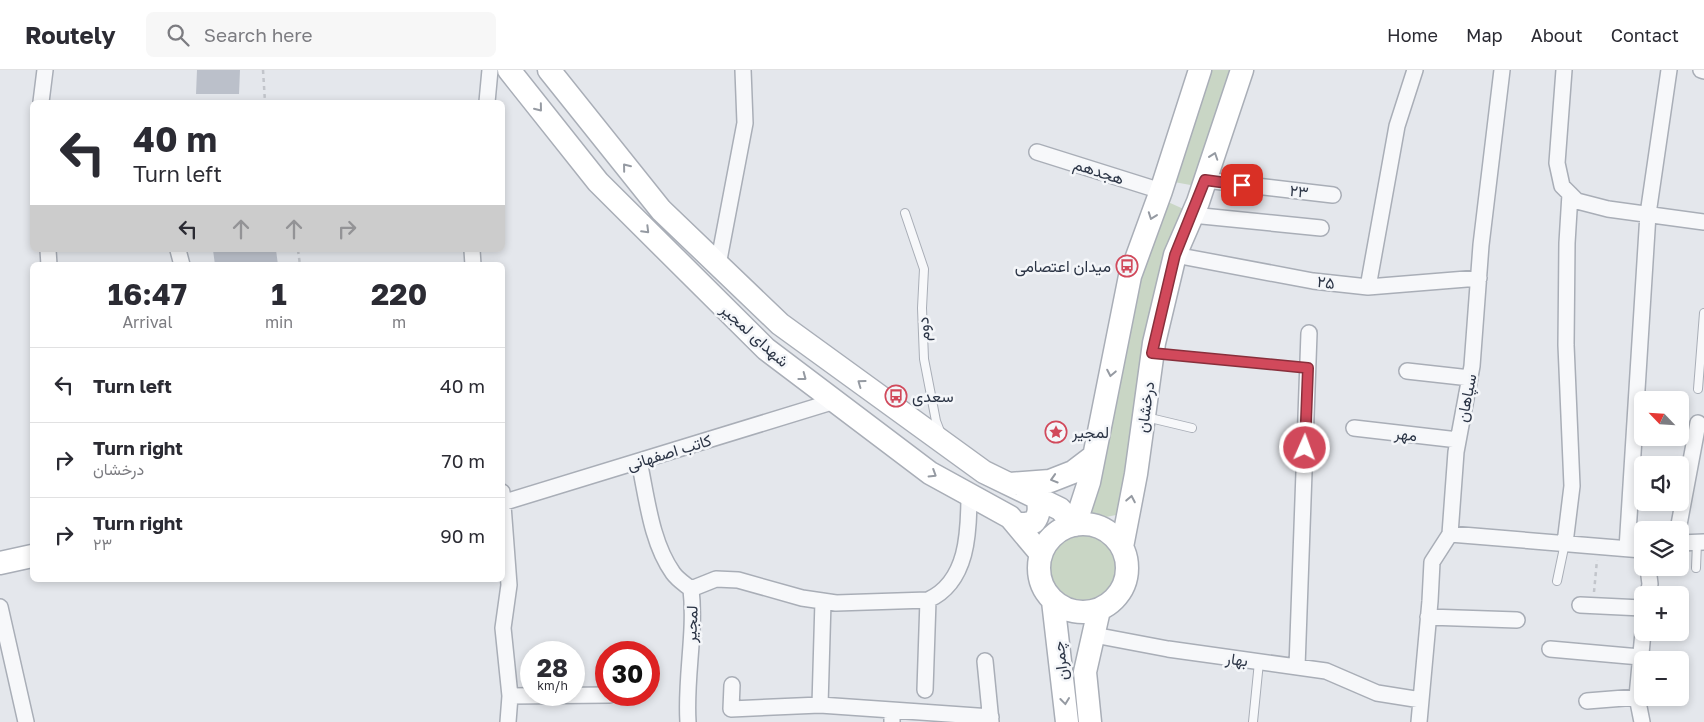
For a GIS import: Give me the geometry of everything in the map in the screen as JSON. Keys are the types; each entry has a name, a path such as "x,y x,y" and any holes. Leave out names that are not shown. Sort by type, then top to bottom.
{"main road":[{"name":"شهدای لمجیر","path":"509,70 598,182 766,349 930,472 1010,517 1041,554"},
{"name":"شهدای لمجیر","path":"549,70 661,210 780,324 984,472 1060,509 1075,525"},
{"path":"1075,525 1089,482 1130,276 1161,191 1200,70"},
{"name":"درخشان","path":"1122,547 1136,474 1152,353 1175,255 1195,209 1242,70"},
{"path":"1161,191 1195,209"},
{"path":"1007,484 1050,481 1073,472 1094,456"},
{"path":"1016,524 1034,522 1040,510 1038,498"},
{"path":"1089,524 1102,528 1114,536 1122,547 1127,561 1127,576 1122,590 1112,602 1099,610 1074,612 1063,608 1053,601 1045,591 1040,579 1039,566 1041,554 1046,544 1064,528 1089,524"},
{"path":"0,563 30,556"},
{"name":"چمران","path":"1053,601 1068,722"},
{"name":"چمران","path":"1090,722 1085,672 1099,610"}],"street":[{"path":"42,100 45,70"},
{"path":"487,100 490,70"},
{"path":"718,265 746,123 743,70"},
{"path":"1368,288 1397,126 1415,70"},
{"name":"سپاهان","path":"1450,534 1456,452 1470,378 1481,245 1502,70"},
{"path":"1564,70 1557,162 1562,186 1577,201 1608,209 1704,222"},
{"path":"1627,548 1648,214 1669,70"},
{"name":"هجدهم","path":"1037,152 1161,191"},
{"name":"۲۳","path":"1205,180 1333,195"},
{"path":"1565,543 1572,486 1566,346 1567,243 1570,194"},
{"path":"1195,209 1321,228"},
{"name":"۲۵","path":"1175,255 1313,281 1368,288 1479,278"},
{"path":"1297,667 1309,333"},
{"path":"1407,371 1470,378"},
{"name":"کاتب اصفهانی","path":"505,502 835,401"},
{"path":"1680,521 1698,423"},
{"name":"مهر","path":"1354,428 1458,440"},
{"path":"639,461 651,519 662,555 674,575 691,589"},
{"path":"925,690 928,600 940,594 953,581 960,565 965,549 969,494"},
{"path":"505,530 509,585 503,628 510,696 508,722"},
{"path":"1419,722 1432,562 1450,534 1634,549"},
{"name":"لمجیر","path":"688,722 687,705 693,608 691,589 716,579 738,580 802,598 836,603 928,600"},
{"path":"820,705 823,601"},
{"path":"1586,606 1634,608"},
{"path":"0,607 26,722"},
{"path":"1428,616 1517,620"},
{"name":"بهار","path":"1094,635 1168,649 1326,671 1377,693 1421,700"},
{"path":"1550,649 1634,656"},
{"path":"732,685 731,710 820,705 892,716 991,719 985,661"},
{"path":"510,696 595,695"},
{"path":"1587,701 1634,697"},
{"path":"1638,706 1642,722"}],"lane":[{"name":"دوم","path":"905,213 924,269 922,308 924,359 936,421 946,445"},
{"path":"1698,389 1704,313"},
{"path":"1152,353 1308,368"},
{"path":"1144,416 1192,428"},
{"path":"1696,568 1700,542"},
{"path":"1557,581 1565,543"},
{"path":"1253,722 1259,662"}],"path":[{"path":"263,70 266,100"},
{"path":"1586,606 1598,546"}],"green space":[{"path":"1207,70 1234,70 1196,186 1174,182"},
{"path":"1168,202 1188,211 1124,498 1116,515 1101,518 1089,514 1134,296"},
{"path":"1077,534 1089,534 1101,539 1111,549 1116,561 1114,580 1101,595 1089,600 1077,600 1065,595 1055,585 1050,573 1050,561 1055,549 1065,539"}],"building":[{"path":"197,70 240,70 239,94 196,94"},
{"path":"213,252 276,252 278,262 215,262"}],"place":[{"name":"میدان اعتصامی","path":"1127,266"},
{"name":"سعدی","path":"896,396"},
{"name":"لمجیر","path":"1056,432"}],"route":[{"path":"1242,185 1205,180 1198,202 1175,255 1152,353 1308,368 1305,448"}]}
